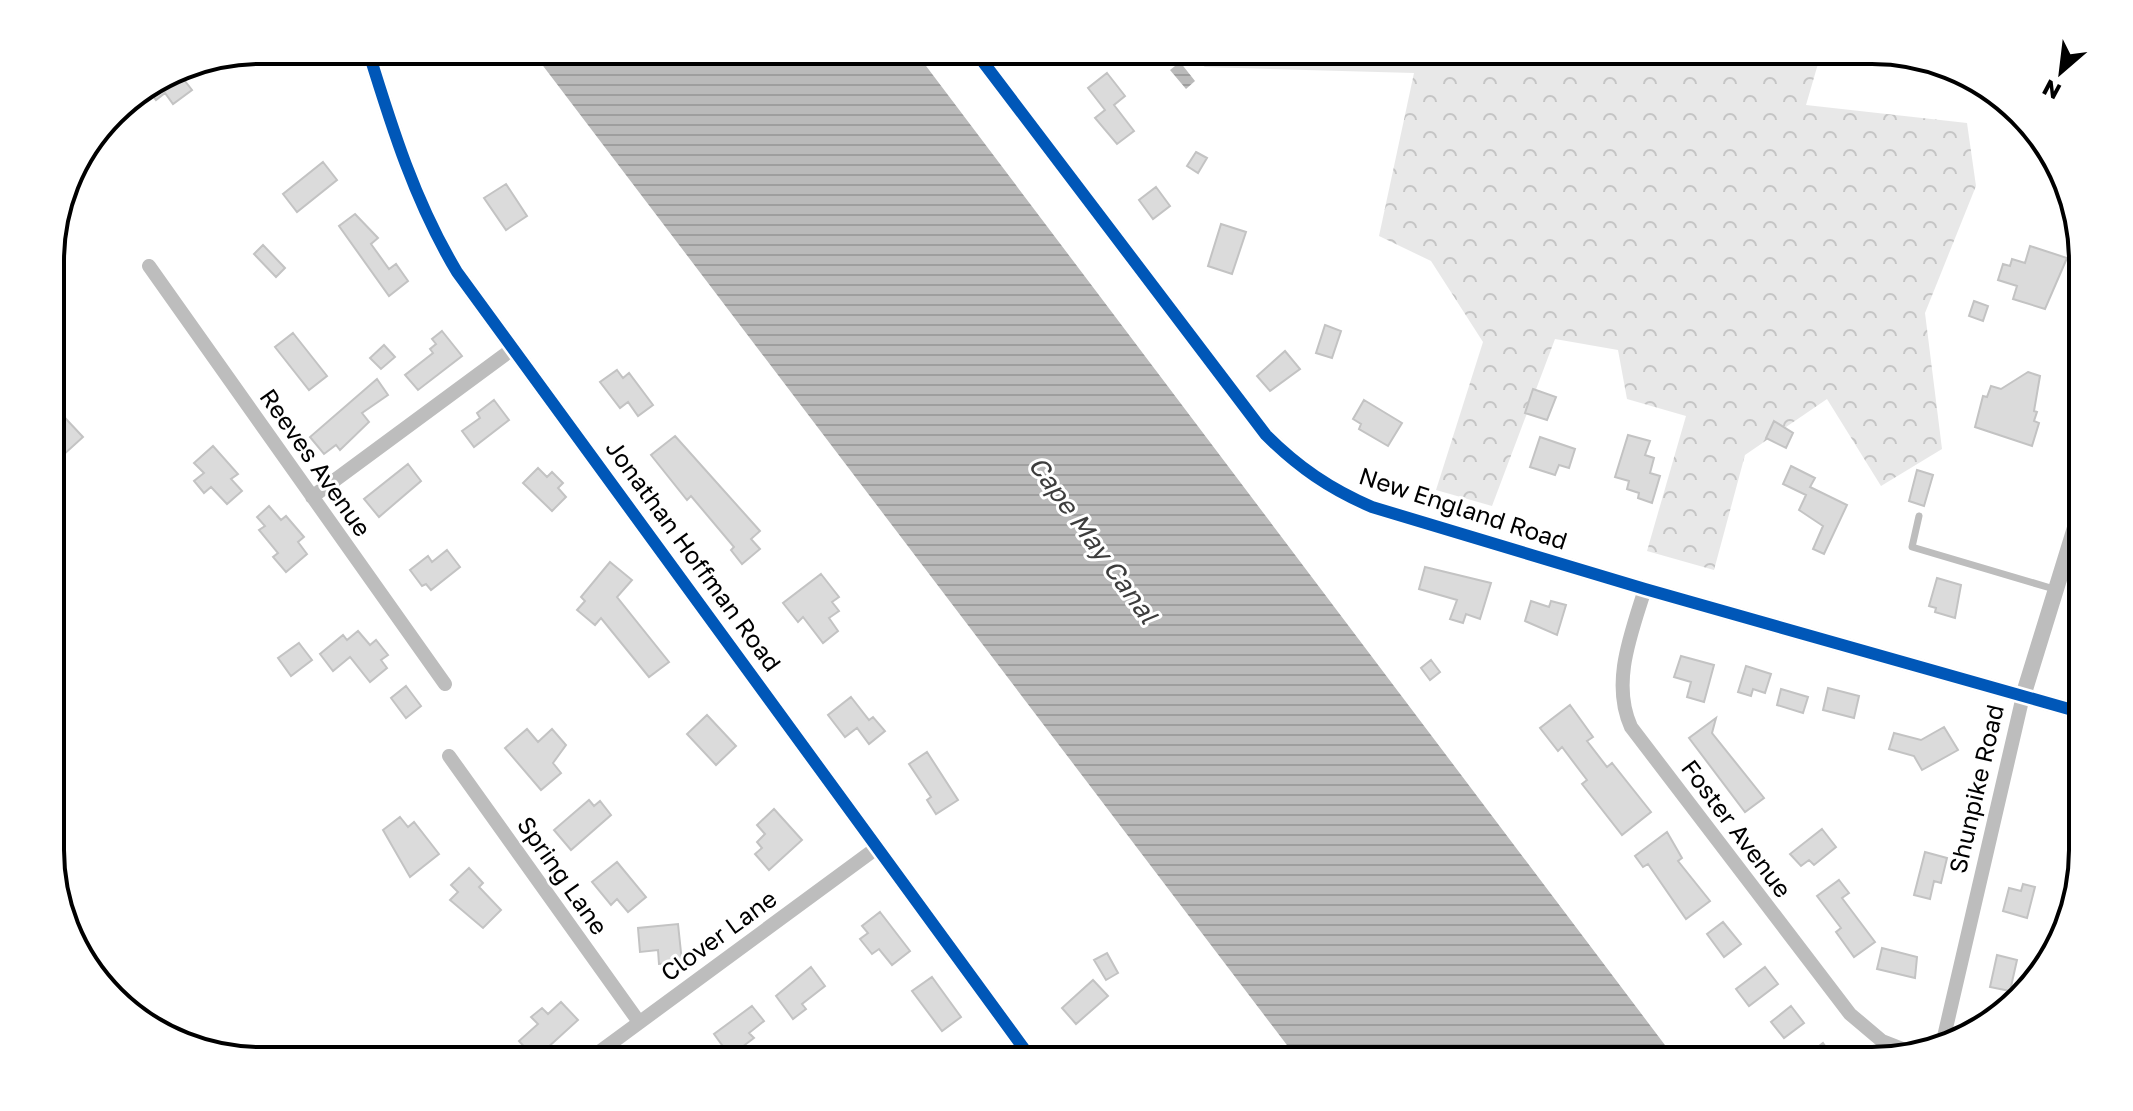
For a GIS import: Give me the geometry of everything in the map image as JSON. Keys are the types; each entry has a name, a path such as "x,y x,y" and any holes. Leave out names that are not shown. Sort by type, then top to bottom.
{"street":[{"name":"Jonathan Hoffman Road","path":"372,64 402,161 420,205 457,272 1023,1047"},
{"name":"New England Road","path":"985,64 1266,435 1299,466 1340,493 1372,507 1645,589 2069,709"},
{"name":"Reeves Avenue","path":"149,266 445,684"},
{"path":"312,497 514,348"},
{"name":"Shunpike Road","path":"1945,1033 2023,696 2069,548"},
{"name":"Foster Avenue","path":"1645,589 1621,676 1621,694 1631,727 1850,1014 1882,1041 1894,1046"},
{"name":"Spring Lane","path":"449,756 639,1022"},
{"name":"Clover Lane","path":"606,1047 878,847"}],"lane":[{"path":"1919,516 1912,547 2056,590"}],"green space":[{"path":"1205,64 1818,64 1806,105 1967,123 1976,186 1925,313 1942,449 1881,486 1827,399 1745,455 1714,570 1647,551 1686,416 1627,399 1618,350 1555,339 1492,506 1436,490 1483,342 1431,261 1379,236 1414,73 1204,67"}],"water":[{"name":"Cape May Canal","path":"542,64 925,64 1666,1047 1288,1047"},
{"path":"1182,64 1195,81 1186,89 1170,70"}],"building":[{"path":"1107,73 1125,96 1114,105 1134,131 1117,144 1095,118 1105,110 1088,88"},
{"path":"184,80 192,90 173,104 165,93 156,100 153,96"},
{"path":"1196,152 1207,158 1198,173 1187,166"},
{"path":"323,162 337,180 297,212 283,194"},
{"path":"506,184 527,216 506,230 484,198"},
{"path":"1156,187 1170,206 1153,219 1139,200"},
{"path":"355,214 378,238 371,244 389,269 396,264 408,281 389,296 339,226"},
{"path":"1221,224 1246,232 1232,274 1208,266"},
{"path":"263,245 285,268 276,277 254,254"},
{"path":"2030,246 2067,258 2045,309 2013,299 2017,286 1998,280 2003,264 2010,266 2012,259 2025,263"},
{"path":"1974,301 1988,306 1983,321 1969,316"},
{"path":"1325,325 1341,331 1332,358 1316,353"},
{"path":"442,331 462,356 418,390 405,375 433,353 430,349 436,344 432,339"},
{"path":"293,333 327,376 309,390 275,347"},
{"path":"384,345 395,357 381,369 370,358"},
{"path":"1285,351 1300,369 1270,391 1257,376"},
{"path":"617,370 623,378 629,373 653,405 638,416 628,402 620,408 600,382"},
{"path":"2028,372 2040,376 2034,411 2037,412 2034,421 2039,423 2032,446 1975,427 1983,396 1987,397 1991,386 2001,389"},
{"path":"377,379 388,395 362,413 369,422 340,450 336,445 324,454 310,437"},
{"path":"1533,389 1556,397 1547,420 1525,413"},
{"path":"494,400 509,420 474,447 462,431 480,418 477,413"},
{"path":"1364,400 1402,423 1388,446 1359,429 1361,424 1353,419"},
{"path":"64,417 83,437 64,454"},
{"path":"1774,421 1793,433 1786,448 1766,438"},
{"path":"1628,435 1650,441 1645,455 1654,458 1650,473 1660,476 1652,503 1638,498 1639,493 1627,489 1629,481 1615,477"},
{"path":"675,436 760,531 751,539 760,549 742,564 731,550 734,547 691,496 687,500 651,455"},
{"path":"1540,437 1575,449 1569,468 1559,465 1555,475 1530,467"},
{"path":"213,446 238,474 231,479 242,491 227,504 211,487 204,493 194,481 204,473 194,463"},
{"path":"408,464 421,481 379,517 364,499"},
{"path":"1791,466 1815,478 1810,487 1847,505 1824,554 1813,549 1823,526 1799,510 1806,495 1783,484"},
{"path":"538,468 547,477 552,472 563,483 558,488 566,497 552,511 523,483"},
{"path":"1917,470 1933,475 1924,506 1909,501"},
{"path":"269,506 281,520 286,516 304,537 298,542 307,554 286,572 273,557 278,553 259,530 265,526 257,517"},
{"path":"447,550 460,567 431,590 426,584 422,586 410,570 428,556 432,562"},
{"path":"610,562 632,580 617,597 669,662 649,677 601,618 595,625 577,610 585,601 581,597"},
{"path":"1425,567 1491,583 1480,619 1466,614 1463,623 1450,619 1457,600 1419,589"},
{"path":"821,574 839,597 832,602 839,611 829,618 838,631 823,643 803,617 798,622 783,603"},
{"path":"1937,578 1961,585 1955,618 1935,612 1936,608 1929,606"},
{"path":"1531,601 1549,607 1551,601 1566,605 1557,635 1525,621"},
{"path":"358,631 370,645 376,640 388,655 381,660 387,668 370,682 350,657 333,671 320,654 343,635 347,640"},
{"path":"299,643 312,660 291,676 278,658"},
{"path":"1681,656 1714,665 1704,702 1687,697 1691,682 1674,677"},
{"path":"1431,660 1440,672 1430,680 1421,668"},
{"path":"1746,666 1771,674 1765,693 1753,689 1751,696 1738,692"},
{"path":"406,686 421,706 406,718 391,698"},
{"path":"1828,688 1859,696 1854,718 1823,710"},
{"path":"1781,689 1808,697 1803,713 1777,705"},
{"path":"851,697 869,720 873,717 885,731 869,744 857,728 845,737 828,715"},
{"path":"1570,705 1593,737 1587,741 1607,767 1612,763 1651,812 1622,835 1582,784 1587,780 1562,747 1558,751 1540,728"},
{"path":"707,715 736,746 716,765 687,734"},
{"path":"1716,718 1712,733 1764,798 1745,812 1689,738"},
{"path":"1944,727 1958,750 1922,770 1914,756 1889,749 1894,733 1921,740"},
{"path":"527,729 538,742 552,729 566,745 553,763 561,773 541,790 505,748"},
{"path":"927,752 958,800 936,814 927,800 931,797 909,764"},
{"path":"589,800 594,806 600,801 611,815 571,850 554,830"},
{"path":"774,809 802,840 769,870 755,854 762,848 757,842 765,834 757,825"},
{"path":"400,817 408,827 414,822 439,854 410,877 383,830"},
{"path":"1822,829 1836,847 1814,865 1809,860 1801,866 1790,854"},
{"path":"1667,832 1682,858 1678,861 1710,901 1686,919 1648,864 1643,867 1635,856"},
{"path":"1925,852 1947,858 1941,883 1934,881 1930,899 1914,895"},
{"path":"617,862 646,897 628,912 617,899 611,905 592,882"},
{"path":"469,868 483,883 479,887 501,910 483,928 450,900 458,892 451,885"},
{"path":"1839,880 1849,893 1842,898 1875,942 1854,957 1836,932 1841,928 1817,896"},
{"path":"2023,884 2035,887 2027,918 2003,911 2009,888 2021,891"},
{"path":"880,912 910,951 892,965 879,949 872,954 860,939 868,933 862,926"},
{"path":"1723,922 1741,944 1724,957 1707,934"},
{"path":"678,924 682,962 659,964 658,950 640,952 638,928"},
{"path":"1882,948 1917,957 1915,978 1877,969"},
{"path":"1107,953 1118,973 1106,980 1094,960"},
{"path":"1997,955 2017,960 2009,991 1990,987"},
{"path":"811,967 825,986 802,1004 806,1009 793,1019 776,996"},
{"path":"1765,967 1778,984 1749,1006 1736,989"},
{"path":"932,977 961,1017 942,1031 912,991"},
{"path":"1093,980 1108,996 1076,1024 1062,1008"},
{"path":"561,1002 578,1020 548,1047 524,1047 519,1041 538,1024 531,1017 542,1008 548,1014"},
{"path":"752,1006 764,1021 749,1033 754,1038 742,1047 723,1047 714,1034"},
{"path":"1791,1006 1804,1023 1784,1038 1771,1022"}],"cycle path":[{"path":"373,64 417,192 457,272 1023,1047"},
{"path":"985,64 1266,435 1328,485 1372,507 1645,589 2069,709"}]}
